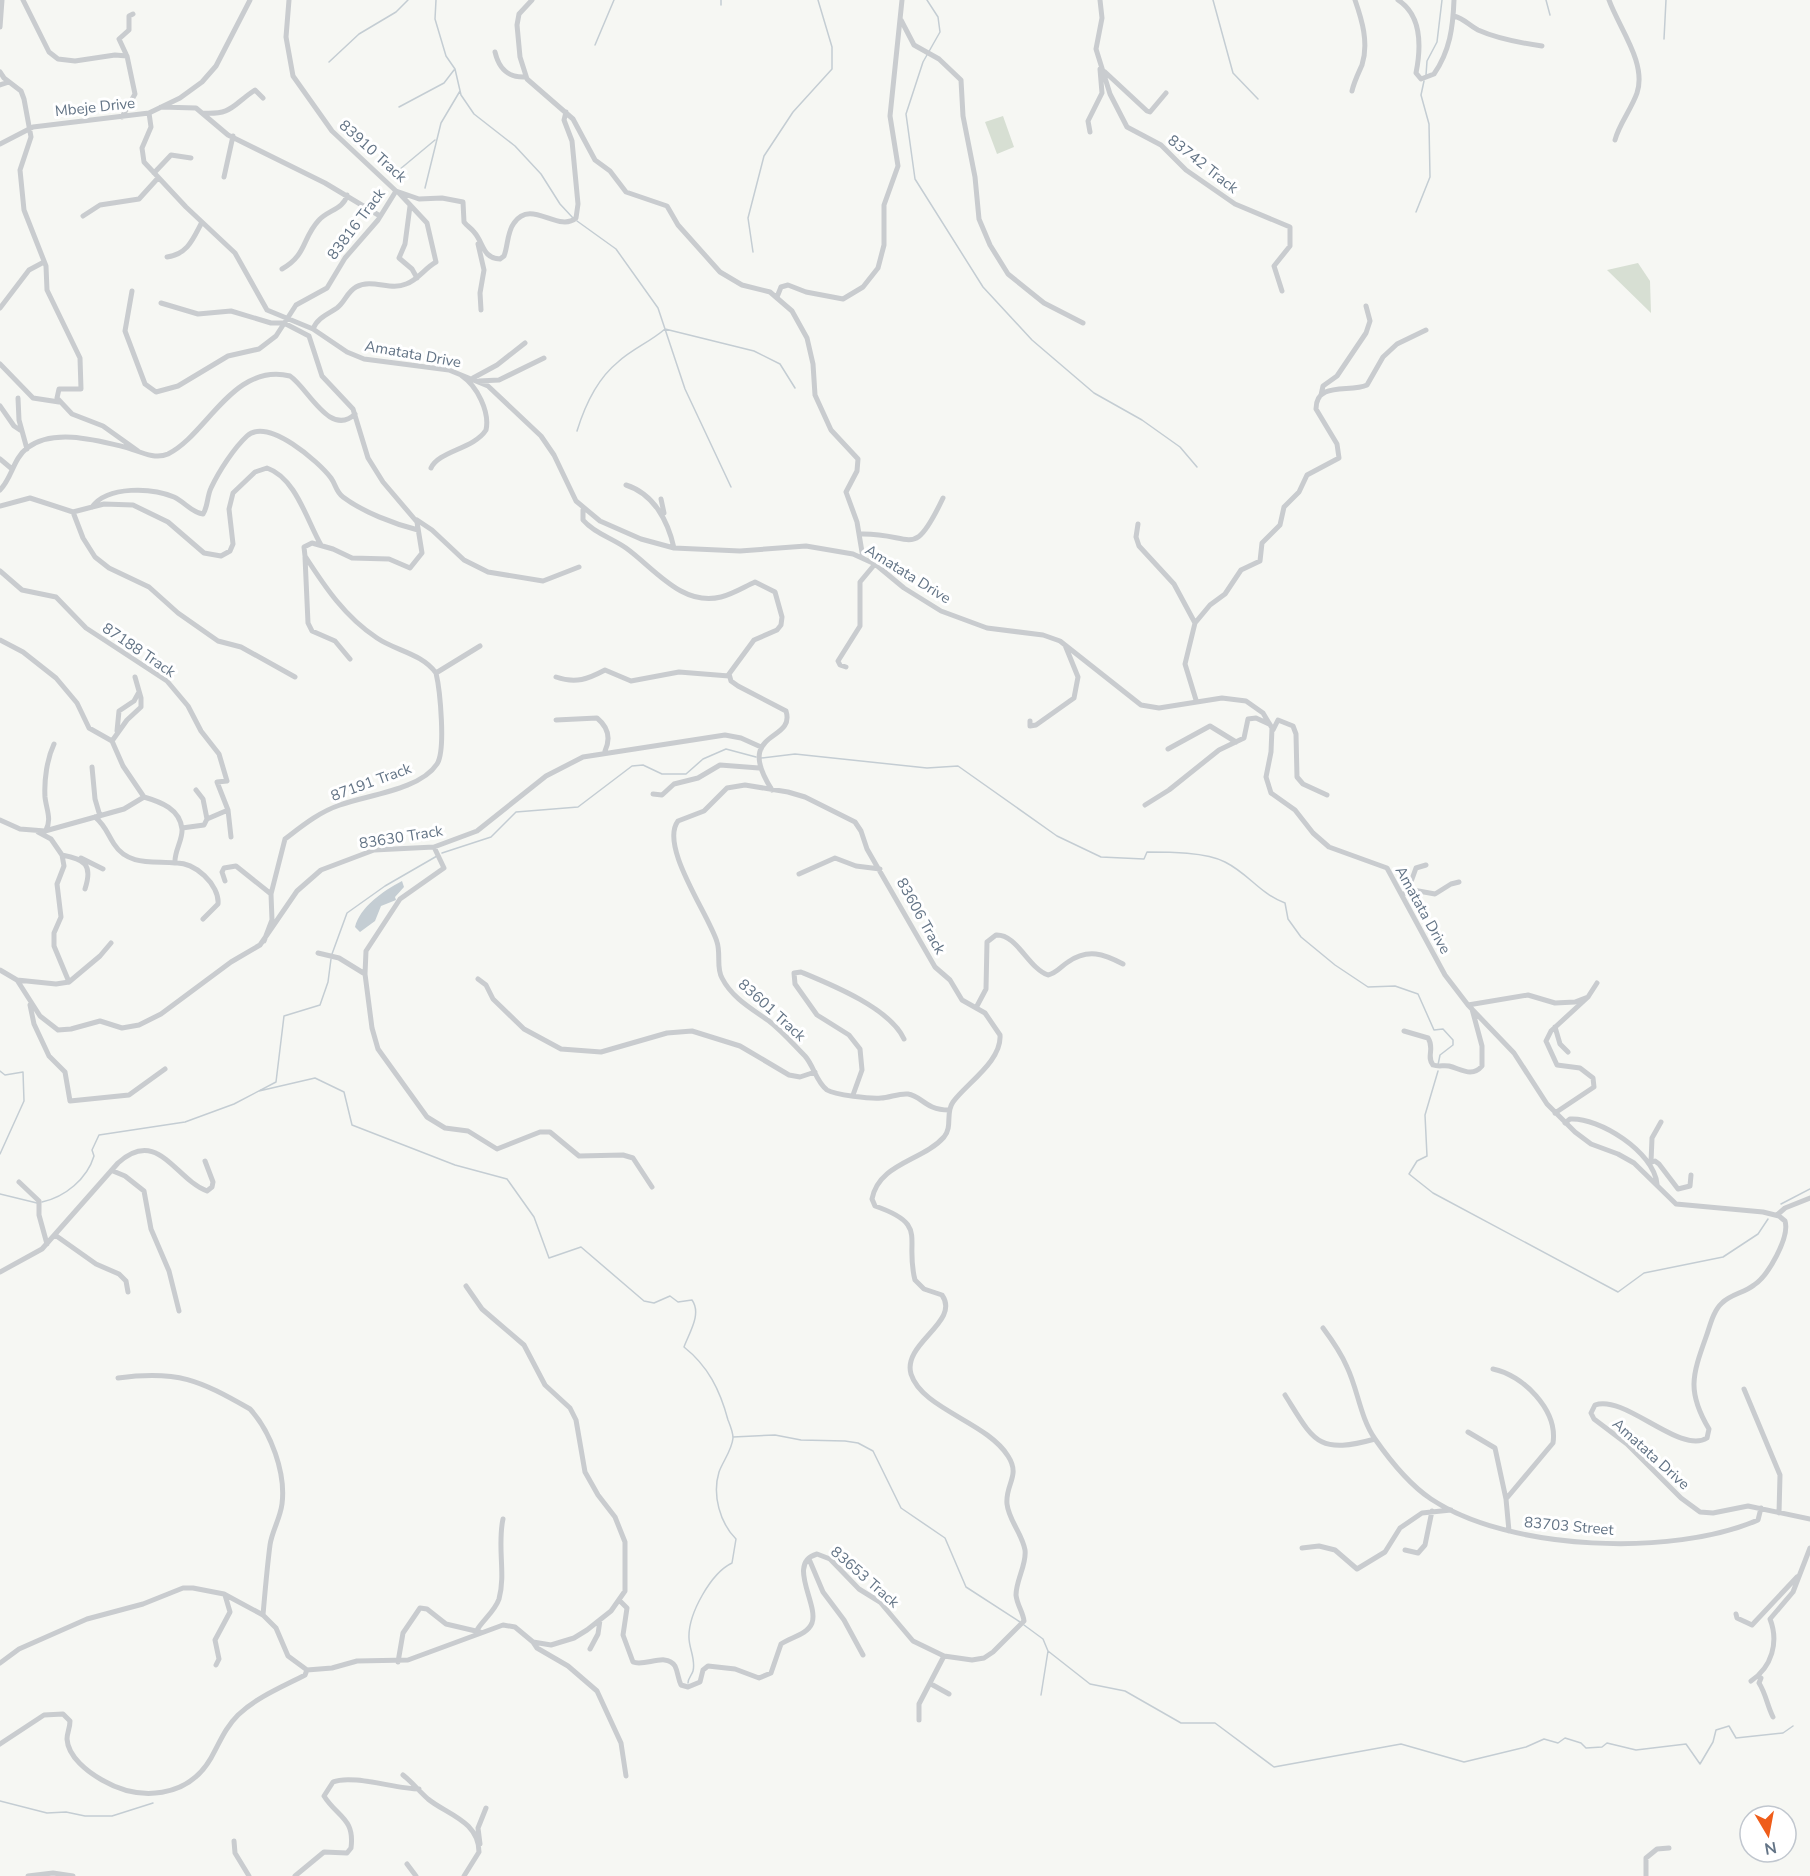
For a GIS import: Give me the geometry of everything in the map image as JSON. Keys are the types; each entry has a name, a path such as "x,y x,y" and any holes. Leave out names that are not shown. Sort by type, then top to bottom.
{"street":[{"path":"0,27 2,0"},
{"path":"23,0 49,52 58,59 75,61 126,54"},
{"name":"Mbeje Drive","path":"0,144 29,128 48,124 149,113 187,93 210,73 250,0"},
{"name":"83910 Track","path":"289,0 286,37 295,80 332,131 398,192 419,199 461,201 464,207 464,222 476,234 486,253 500,259 505,253 513,224 521,216 532,213 552,219 575,220 578,212 576,176 572,138 564,120 566,112"},
{"path":"532,0 517,19 522,64 526,78 534,88 556,102 566,112 580,128 595,160 610,171 626,192 668,206 678,225 720,272 742,285 777,297 792,311 807,338 813,364 814,387 831,430 858,459 857,471 846,492 859,534 863,558"},
{"path":"777,297 782,287 789,285 807,292 843,299 863,287 878,268 884,245 884,205 898,164 890,116 902,0"},
{"name":"83742 Track","path":"1100,0 1102,18 1096,44 1102,69 1120,114 1130,131 1161,145 1186,170 1235,204 1290,227 1290,246 1274,266 1282,291"},
{"path":"1352,91 1362,62 1364,29 1355,0"},
{"path":"1398,0 1407,8 1418,28 1419,50 1416,73 1421,79 1431,76 1437,70 1451,37 1454,0"},
{"path":"1609,0 1619,27 1631,47 1638,74 1637,92 1615,141"},
{"path":"122,117 135,94 130,63 119,39 129,30 129,16 133,14"},
{"path":"1454,16 1466,20 1477,30 1542,46"},
{"path":"901,18 914,45 939,59 961,80 963,123 972,159 979,219 1000,264 1044,303 1083,323"},
{"path":"495,52 505,72 515,78 526,78"},
{"path":"515,78 522,64"},
{"path":"1102,69 1147,111 1150,112 1166,93"},
{"path":"1090,132 1088,121 1102,93 1102,69"},
{"path":"0,72 21,91 31,137 20,170 24,210 44,262 47,290 78,353 82,368 81,389 59,389 56,394 59,402 72,414 103,426 138,451"},
{"path":"0,85 9,82"},
{"path":"202,113 218,114 229,111 255,90 263,98"},
{"path":"161,107 190,106 202,113 221,130 347,195 380,216"},
{"name":"Amatata Drive","path":"149,113 151,127 142,156 156,176 235,253 263,306 285,321 313,329 347,352 364,358 425,365 459,373 499,394 541,436 554,455 570,492 583,510 609,526 641,539 674,548 740,552 806,546 863,558 941,611 987,628 1043,635 1065,644 1141,705 1159,708 1196,700 1232,698 1246,701 1263,713 1272,732 1266,777 1271,793 1295,810 1313,833 1329,847 1387,868 1405,892 1445,975 1470,1007 1514,1053 1533,1084 1565,1123 1591,1144 1634,1163 1670,1200 1685,1207 1777,1215 1785,1221 1786,1238 1757,1284 1731,1295 1719,1306 1696,1362 1695,1402 1699,1414 1709,1429 1707,1438 1697,1442 1684,1440 1634,1414 1602,1403 1594,1405 1592,1410 1594,1419 1627,1444 1694,1509 1708,1514 1748,1506 1810,1519"},
{"path":"224,177 233,136"},
{"path":"83,216 100,205 120,200 139,199 171,155 191,158"},
{"path":"313,329 321,318 340,305 357,287 374,284 396,287 417,278 436,261 427,223 398,192"},
{"name":"83816 Track","path":"132,291 125,331 145,384 156,392 178,386 228,356 258,349 276,336 300,302 324,291 345,258 398,192"},
{"path":"282,269 301,255 320,219 344,203 347,195"},
{"path":"410,205 405,244 399,258 412,268 417,278"},
{"path":"167,257 179,255 186,250 202,222"},
{"path":"476,234 484,270 480,293 481,310"},
{"path":"0,308 29,270 44,262"},
{"path":"160,303 198,314 227,310 271,323 285,321 309,336 322,376 345,399 355,414 368,458 383,482 415,519 432,530 464,560 488,572 543,581 579,567"},
{"path":"1196,700 1185,664 1195,623 1210,605 1225,594 1241,570 1260,561 1262,543 1280,525 1284,507 1299,492 1307,475 1339,458 1337,444 1316,409 1325,384 1337,376 1366,333 1370,321 1366,306"},
{"path":"1321,395 1327,391 1367,385 1383,357 1396,344 1426,330"},
{"path":"476,380 525,343"},
{"path":"476,380 499,380 544,358"},
{"path":"0,364 33,398 59,402"},
{"path":"431,468 439,459 460,450 486,430 484,408 472,385 459,373"},
{"path":"0,490 27,449 39,442 70,437 159,456 176,449 219,404 249,383 274,375 283,375 296,380 329,417 344,421 355,414"},
{"path":"18,398 21,430 27,449"},
{"path":"0,406 14,426 21,430"},
{"path":"93,507 109,495 148,491 175,498 196,513 203,514 214,481 246,437 252,433 262,432 282,437 299,449 329,476 338,493 347,500 418,530"},
{"path":"0,459 12,469"},
{"path":"0,506 34,498 73,512 122,504 143,508 168,522 204,553 221,556 230,552 233,544 229,509 233,493 247,478 263,468 275,472 290,488 321,545"},
{"path":"626,485 639,490 665,518"},
{"path":"859,534 882,534 906,541 915,540 927,528 942,498"},
{"path":"661,499 674,548"},
{"path":"583,510 582,519 590,526 626,548 669,583 689,595 702,599 721,597 755,582 775,592 782,617 781,625 777,630 758,637 732,667 729,676"},
{"path":"73,512 82,538 96,557 109,568 149,587 178,613 218,641 241,647 295,677"},
{"path":"350,659 334,641 312,631 308,623 304,556 306,544 321,545 352,558 389,560 410,568 422,554 415,519"},
{"path":"1138,524 1136,537 1139,546 1174,584 1195,623"},
{"path":"304,556 350,618 384,643 414,655 436,673 480,646"},
{"path":"846,667 840,665 839,659 860,626 860,582 875,564"},
{"name":"87188 Track","path":"0,572 22,590 56,597 86,628 151,668 176,690 209,744 219,754 226,781 217,782 228,810"},
{"path":"0,640 45,669 73,698 89,728 112,741 123,766 144,797 173,809 182,828 175,852 175,863"},
{"path":"1030,721 1030,726 1036,725 1074,698 1078,685 1077,672 1065,644"},
{"path":"556,677 568,681 585,681 605,670 631,681 679,672 729,676 738,686 786,711 787,719 783,727 761,747 758,756 759,768 772,790"},
{"name":"87191 Track","path":"264,941 272,916 271,894 285,839 320,814 339,805 376,795 423,776 437,764 441,749 441,702 436,673"},
{"path":"112,741 117,732 141,707 135,677"},
{"path":"117,732 118,711 134,701 139,692"},
{"path":"556,720 597,718 604,724 609,734 605,751"},
{"path":"1144,805 1179,783 1219,750 1244,738 1246,721 1250,718 1270,724"},
{"path":"1272,732 1278,720 1293,726 1296,734 1297,777 1304,784 1327,795"},
{"path":"1168,749 1210,726 1216,727 1236,742"},
{"name":"83630 Track","path":"0,970 16,980 46,1023 58,1030 100,1021 122,1028 130,1027 154,1019 264,941 293,896 308,879 321,870 374,850 434,847 455,841 489,825 512,801 563,765 605,751 724,735 741,738 761,747"},
{"path":"41,831 49,820 45,796 47,763 54,744"},
{"path":"653,794 662,795 674,784 699,778 720,765 759,768"},
{"path":"92,767 97,816 108,828 118,848 146,864 185,863 196,869 216,893 218,904 202,919"},
{"name":"83601 Track","path":"772,790 745,785 727,788 704,811 678,821 672,841 694,897 717,939 722,979 747,1008 770,1022 805,1057 825,1089 840,1096 878,1098 907,1094 929,1108 949,1110"},
{"path":"182,828 204,825 207,819 203,799 196,790"},
{"name":"83606 Track","path":"772,790 805,797 855,822 861,831 867,849 935,967 950,980 962,1000 977,1006 999,1032 1000,1044 949,1110"},
{"path":"0,820 20,829 41,831 124,809 144,797"},
{"path":"207,819 228,810 231,837"},
{"path":"41,831 51,839 62,855 64,867 57,885 61,917 54,933 54,946 69,982"},
{"path":"434,847 444,868 416,885 394,905 366,951 365,974 372,1029 378,1049 430,1120 445,1128 468,1131 497,1149 540,1132 550,1132 579,1156 623,1155 633,1158 652,1187"},
{"path":"62,855 81,858 103,869"},
{"path":"81,858 88,873 85,889"},
{"path":"799,874 835,858 856,866 880,869"},
{"path":"1426,865 1416,868 1405,892 1432,894 1459,882"},
{"path":"225,881 222,872 224,867 236,866 271,894"},
{"path":"977,1006 986,989 987,942 994,936 1006,937 1036,969 1047,975 1056,973 1069,961 1095,952 1124,964"},
{"path":"16,980 56,984 69,982 100,956 111,943"},
{"path":"318,953 339,958 365,974"},
{"path":"853,1095 862,1070 860,1049 849,1035 817,1015 795,984 794,973 801,972 849,991 891,1022 904,1039"},
{"path":"478,979 493,999 524,1029 561,1049 601,1052 678,1031 692,1031 750,1050 777,1070 789,1075 801,1077 815,1072"},
{"path":"1555,1113 1594,1087 1593,1078 1584,1070 1561,1066 1554,1062 1546,1040 1555,1027 1588,997 1597,983"},
{"path":"1404,1030 1428,1038 1432,1046 1430,1057 1433,1065 1466,1072 1476,1071 1481,1068 1483,1062 1470,1007 1525,995 1560,1003 1588,997"},
{"path":"29,1000 34,1024 49,1056 65,1072 70,1101 129,1095 165,1069"},
{"path":"1555,1027 1560,1044 1568,1052"},
{"name":"83653 Track","path":"620,1601 627,1608 623,1635 635,1664 660,1660 672,1663 680,1683 684,1686 699,1683 703,1670 708,1666 735,1669 751,1676 763,1677 772,1670 781,1644 803,1633 812,1623 813,1613 804,1571 813,1555 825,1556 859,1588 880,1602 913,1641 945,1656 972,1660 984,1658 1023,1624 1016,1596 1025,1552 1007,1508 1007,1494 1013,1477 1009,1458 999,1446 972,1423 926,1395 913,1379 910,1368 912,1357 940,1322 946,1307 945,1300 942,1295 924,1289 915,1280 912,1233 903,1218 872,1202 873,1193 888,1173 900,1164 919,1157 944,1137 949,1128 949,1110"},
{"path":"1565,1123 1572,1118 1595,1122 1626,1140 1650,1162 1659,1164 1678,1189 1690,1186 1691,1175"},
{"path":"1658,1186 1650,1162 1652,1138 1661,1122"},
{"path":"0,1272 22,1262 47,1244 125,1156 143,1150 172,1163 207,1191 212,1187 213,1182 206,1161"},
{"path":"113,1171 125,1176 144,1191 148,1220 169,1271 178,1311"},
{"path":"19,1182 40,1203 39,1215 47,1244"},
{"path":"1777,1215 1785,1208 1810,1198"},
{"path":"55,1235 96,1264 119,1274 126,1281 128,1292"},
{"path":"466,1286 482,1309 524,1345 545,1385 573,1413 585,1472 622,1531 626,1578 620,1601 600,1620 573,1638 551,1646 532,1642"},
{"name":"83703 Street","path":"1323,1328 1347,1367 1364,1417 1375,1439 1424,1494 1452,1510 1509,1531 1593,1543 1672,1540 1717,1533 1755,1521 1760,1518 1761,1508"},
{"path":"1493,1369 1509,1372 1527,1386 1552,1423 1554,1431 1553,1443 1548,1451 1506,1499"},
{"path":"118,1378 147,1374 201,1382 250,1409 255,1415 275,1456 282,1492 279,1517 270,1545 263,1615"},
{"path":"1744,1389 1780,1475 1779,1513"},
{"path":"1285,1395 1307,1430 1320,1443 1339,1446 1375,1439"},
{"path":"1468,1432 1495,1448 1506,1499 1509,1531"},
{"path":"1302,1548 1319,1546 1335,1550 1357,1569 1385,1552 1400,1528 1422,1513 1432,1510 1452,1510"},
{"path":"1405,1550 1416,1553 1424,1548 1432,1510"},
{"path":"478,1631 499,1599 502,1567 499,1538 503,1520"},
{"path":"1751,1681 1758,1676 1773,1655 1770,1619 1792,1592 1810,1548"},
{"path":"809,1559 823,1592 844,1620 863,1655"},
{"path":"1736,1614 1737,1618 1752,1625 1800,1574"},
{"path":"0,1663 20,1649 87,1619 143,1604 176,1590 193,1588 224,1594 263,1615 276,1628 288,1656 307,1670 332,1668 357,1661 398,1662 416,1658 478,1631 507,1624 532,1642 535,1647 574,1670 597,1691 621,1743 626,1776"},
{"path":"216,1665 219,1659 215,1640 230,1612 229,1602 224,1594"},
{"path":"398,1662 404,1633 420,1608 427,1609 446,1624 478,1631"},
{"path":"590,1649 598,1634 600,1620"},
{"path":"919,1720 919,1704 945,1656"},
{"path":"0,1744 44,1715 63,1714 70,1721 67,1737 70,1752 85,1768 114,1785 149,1794 164,1794 196,1776 205,1767 220,1737 245,1709 305,1675 307,1670"},
{"path":"1758,1676 1761,1678 1760,1683 1766,1694 1765,1700 1773,1717"},
{"path":"931,1684 949,1694"},
{"path":"403,1775 435,1804 464,1820 479,1848"},
{"path":"296,1876 324,1852 347,1853 351,1848 350,1826 324,1797 324,1792 333,1782 349,1779 419,1789"},
{"path":"464,1876 477,1858 479,1823 486,1808"},
{"path":"234,1841 234,1853 249,1876"},
{"path":"1646,1876 1646,1858 1657,1850 1669,1848"},
{"path":"407,1864 416,1876"},
{"path":"28,1876 53,1873 73,1876"}],"shaded area":[{"path":"1003,116 1014,147 997,154 985,122"},
{"path":"1638,263 1650,281 1651,313 1607,270"},
{"path":"402,881 404,887 395,897 396,900 381,906 375,921 360,932 355,927 367,906"}],"waterway":[{"path":"329,62 359,34 396,12 408,0"},
{"path":"436,0 435,19 446,56 455,69 461,95 474,114 515,146 541,174 560,204 573,218"},
{"path":"595,45 614,0"},
{"path":"721,0 721,5"},
{"path":"753,252 748,218 764,156 793,112 832,69 832,47 818,0"},
{"path":"927,0 938,17 940,32 923,62 906,114 915,179 983,287 1032,340 1094,393 1142,420 1180,447 1197,467"},
{"path":"1213,0 1233,73 1258,99"},
{"path":"1426,75 1427,61 1437,42 1442,0"},
{"path":"1546,0 1550,15"},
{"path":"1664,39 1666,0"},
{"path":"399,107 444,83 454,70"},
{"path":"1416,212 1430,177 1429,124 1421,95 1424,81"},
{"path":"425,188 441,123 460,91"},
{"path":"399,170 435,140"},
{"path":"577,221 616,249 658,308 685,389 731,487"},
{"path":"577,431 588,402 604,376 623,357 665,329 754,351 780,364 795,388"},
{"path":"442,853 491,837 516,812 578,807 632,766 643,765 662,774 686,774 703,759 726,749 756,757"},
{"path":"761,758 795,754 927,768 958,766 1057,836 1101,857 1144,859 1147,852 1176,853 1198,854 1225,862 1268,894 1285,903 1288,919 1301,937 1335,965 1368,987 1395,986 1418,994 1434,1030 1443,1029 1453,1040 1453,1045 1440,1055 1438,1065"},
{"path":"332,954 347,913 385,886 437,856"},
{"path":"42,1202 59,1196 81,1179 91,1164 94,1156 92,1150 99,1135 185,1122 234,1104 276,1082 284,1016 320,1005 328,982 331,959"},
{"path":"0,1071 5,1075 23,1072 24,1101 0,1154"},
{"path":"1438,1071 1425,1115 1427,1156 1417,1161 1409,1174 1433,1193 1618,1292 1644,1273 1723,1257 1758,1234 1768,1219"},
{"path":"259,1091 315,1078 344,1092 352,1125 455,1165 507,1179 534,1217 549,1258 581,1247 644,1301 654,1303 670,1296 678,1302 692,1300 695,1305 695,1317 684,1347 700,1362 712,1379 732,1431 732,1442 719,1472 716,1490 722,1517 736,1539 732,1563 724,1568 709,1585 692,1618 689,1638 694,1667 688,1683"},
{"path":"1781,1204 1810,1189"},
{"path":"0,1194 37,1203"},
{"path":"733,1437 775,1435 801,1440 845,1441 858,1443 873,1451 901,1508 945,1538 966,1587 1020,1622"},
{"path":"1024,1625 1043,1639 1048,1651 1090,1684 1125,1691 1181,1723 1215,1723 1274,1767 1401,1744 1464,1762 1526,1747 1544,1739 1558,1743 1565,1738 1581,1743 1586,1748 1602,1747 1607,1743 1636,1750 1686,1744 1700,1764 1713,1742 1716,1730 1729,1726 1736,1738 1783,1733 1793,1726"},
{"path":"1041,1695 1048,1651"},
{"path":"0,1801 47,1813 66,1812 85,1816 112,1816 153,1803"}]}
